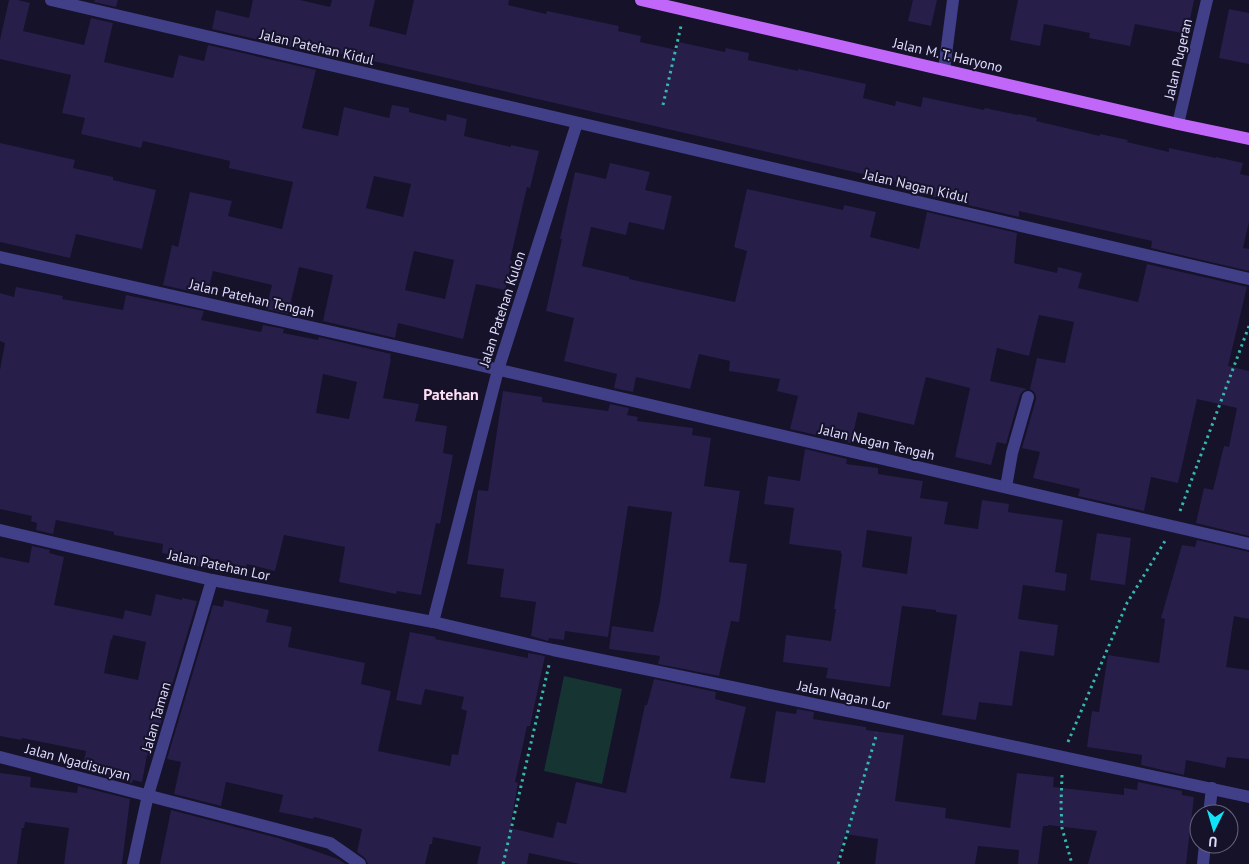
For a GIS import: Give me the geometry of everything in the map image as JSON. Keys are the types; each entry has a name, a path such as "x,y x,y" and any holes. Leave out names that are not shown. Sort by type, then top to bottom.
{"main road":[{"name":"Jalan M. T. Haryono","path":"641,0 681,6 944,70 1249,139"}],"street":[{"name":"Jalan Patehan Kidul","path":"51,0 577,123"},
{"path":"944,70 953,0"},
{"name":"Jalan Pugeran","path":"1178,124 1206,0"},
{"name":"Jalan Nagan Kidul","path":"577,123 1249,279"},
{"name":"Jalan Patehan Kulon","path":"433,622 498,370 577,123"},
{"name":"Jalan Patehan Tengah","path":"0,257 498,370"},
{"name":"Jalan Nagan Tengah","path":"498,370 1249,544"},
{"path":"1006,488 1012,453 1028,397"},
{"name":"Jalan Patehan Lor","path":"0,530 212,580 433,622"},
{"name":"Jalan Taman","path":"132,864 148,795 212,580"},
{"name":"Jalan Nagan Lor","path":"433,622 552,650 1249,797"},
{"name":"Jalan Ngadisuryan","path":"0,757 330,843 360,864"},
{"path":"1210,804 1212,788"}],"path":[{"path":"663,104 681,6"},
{"path":"503,864 552,650"},
{"path":"838,864 881,718"},
{"path":"1063,757 1062,828 1072,864"}],"green space":[{"path":"564,676 622,689 602,784 544,771"}],"building":[{"path":"9,0 18,0 30,3 23,31 84,45 91,18 113,23 104,62 173,78 179,55 204,61 208,45 316,70 302,128 338,136 344,107 389,118 392,105 409,108 409,112 446,121 447,114 467,119 464,136 511,147 511,145 539,151 530,188 527,187 505,290 476,284 463,339 398,323 395,338 323,321 333,275 299,267 288,314 266,309 272,285 213,271 207,295 163,285 172,245 178,247 190,192 232,201 228,216 282,229 293,182 229,168 230,161 143,141 141,148 81,134 85,118 62,113 71,75 0,59 0,40","holes":["374,176 411,184 403,217 366,208","414,251 454,260 445,299 405,290"]},
{"path":"95,0 118,0 116,7 94,2"},
{"path":"253,0 300,0 330,7 332,0 375,0 369,26 406,35 414,0 509,0 508,5 546,14 547,11 619,26 618,31 641,36 640,42 677,50 679,42 725,52 726,48 749,53 748,60 866,84 863,98 895,106 896,101 921,107 923,97 984,110 985,108 1037,118 1036,121 1100,136 1100,134 1128,140 1127,142 1169,152 1169,148 1243,163 1240,174 1249,176 1249,222 1243,248 1249,249 1249,271 1151,248 1152,241 1019,211 1019,217 930,196 932,190 321,49 320,54 212,29 216,10 249,18"},
{"path":"913,0 937,0 931,26 908,21"},
{"path":"1018,0 1194,0 1187,34 1135,24 1130,46 1089,38 1090,33 1044,24 1040,46 1010,40"},
{"path":"1229,9 1249,13 1249,64 1219,58"},
{"path":"0,143 75,160 73,168 113,177 113,180 156,190 142,249 76,234 70,258 0,242"},
{"path":"610,163 650,172 645,190 672,196 664,230 629,222 626,235 591,227 582,266 629,277 629,279 735,302 747,251 734,247 747,189 843,210 844,205 876,212 870,237 919,249 927,212 1017,233 1014,263 1057,273 1058,267 1082,273 1078,288 1138,302 1147,264 1247,287 1228,366 1249,371 1249,536 1196,523 1204,488 1213,490 1224,446 1229,447 1237,408 1197,399 1178,483 1151,477 1144,511 1078,496 1080,489 1033,478 1040,452 1022,448 1036,399 1034,392 1030,389 1037,358 1065,363 1074,322 1039,315 1029,356 997,348 990,381 1027,389 1020,395 1006,444 997,442 991,465 955,457 970,388 926,377 914,425 858,412 851,443 790,429 798,396 777,391 780,379 729,371 730,361 699,354 690,389 636,377 633,392 614,388 617,374 564,361 574,318 546,311 575,172 606,179"},
{"path":"16,287 63,296 62,299 123,310 126,295 204,311 201,320 261,332 263,325 284,329 283,333 318,340 319,337 391,354 383,398 419,404 415,421 447,426 443,453 453,455 440,524 436,523 421,595 397,591 396,594 339,582 345,547 284,535 275,571 247,564 246,567 209,558 207,568 186,564 187,558 162,553 163,544 114,535 114,532 56,520 53,534 36,530 37,523 31,521 32,516 0,509 0,370 5,343 0,341 0,293 14,297","holes":["323,374 357,382 349,419 316,413"]},
{"path":"503,391 542,397 542,402 608,411 610,404 629,408 627,415 638,417 637,421 693,428 692,435 711,438 704,486 740,491 729,562 747,564 739,622 731,621 719,676 658,664 660,656 609,649 612,626 653,632 660,601 672,512 628,506 608,637 565,631 564,640 549,638 548,641 531,636 536,602 500,597 504,569 467,564 478,490 488,491"},
{"path":"805,449 847,459 846,464 878,468 878,474 923,481 920,498 948,502 944,524 978,529 982,500 1009,504 1008,512 1063,520 1055,572 1067,574 1065,591 1023,585 1018,619 1058,625 1054,656 1020,651 1012,706 979,702 976,720 942,715 957,615 936,612 936,610 902,606 890,687 826,678 828,668 783,662 786,635 831,641 842,554 841,551 789,544 794,508 764,504 768,476 800,481","holes":["867,530 912,537 907,574 862,567"]},
{"path":"1097,533 1131,538 1125,585 1090,580"},
{"path":"1197,540 1249,552 1249,619 1234,616 1226,667 1249,670 1249,759 1227,757 1225,768 1186,760 1184,775 1141,765 1142,755 1087,747 1092,711 1099,712 1108,655 1159,663 1165,619 1161,618 1182,545 1195,547"},
{"path":"32,546 50,550 49,553 64,557 54,605 123,619 125,610 151,616 156,594 182,600 182,598 197,601 151,756 147,755 142,782 133,780 132,783 82,770 86,751 22,738 21,740 0,736 0,557 29,563","holes":["113,635 146,642 138,680 104,673"]},
{"path":"224,600 269,610 266,622 292,627 288,647 365,663 361,684 391,691 378,751 450,766 452,754 458,755 467,711 461,709 464,697 425,689 421,705 396,700 410,632 528,658 528,653 545,656 530,726 527,726 515,782 518,783 510,828 553,838 557,822 566,824 576,782 626,793 645,705 647,705 654,679 716,692 715,699 746,707 730,778 765,783 776,711 796,714 797,709 814,712 813,719 866,727 866,730 904,735 895,801 946,808 945,818 1010,828 1017,773 1054,777 1053,787 1124,795 1124,788 1137,790 1138,782 1182,791 1182,795 1194,797 1193,804 1189,804 1189,839 1186,864 1088,864 1097,831 1048,825 1043,826 1038,864 1018,864 1019,850 978,846 975,864 875,864 878,839 845,834 836,864 580,864 529,853 527,864 477,864 481,847 433,837 425,864 368,864 365,858 357,852 362,829 314,817 313,819 279,812 283,795 226,782 221,806 174,794 181,762 167,759 213,605 223,607"},
{"path":"0,773 31,777 30,787 77,793 78,786 130,799 122,864 64,864 69,828 25,822 24,828 22,828 17,864 0,864"},
{"path":"171,810 278,838 338,859 345,864 160,864"}],"district":[{"name":"Patehan","path":"451,394"}]}
